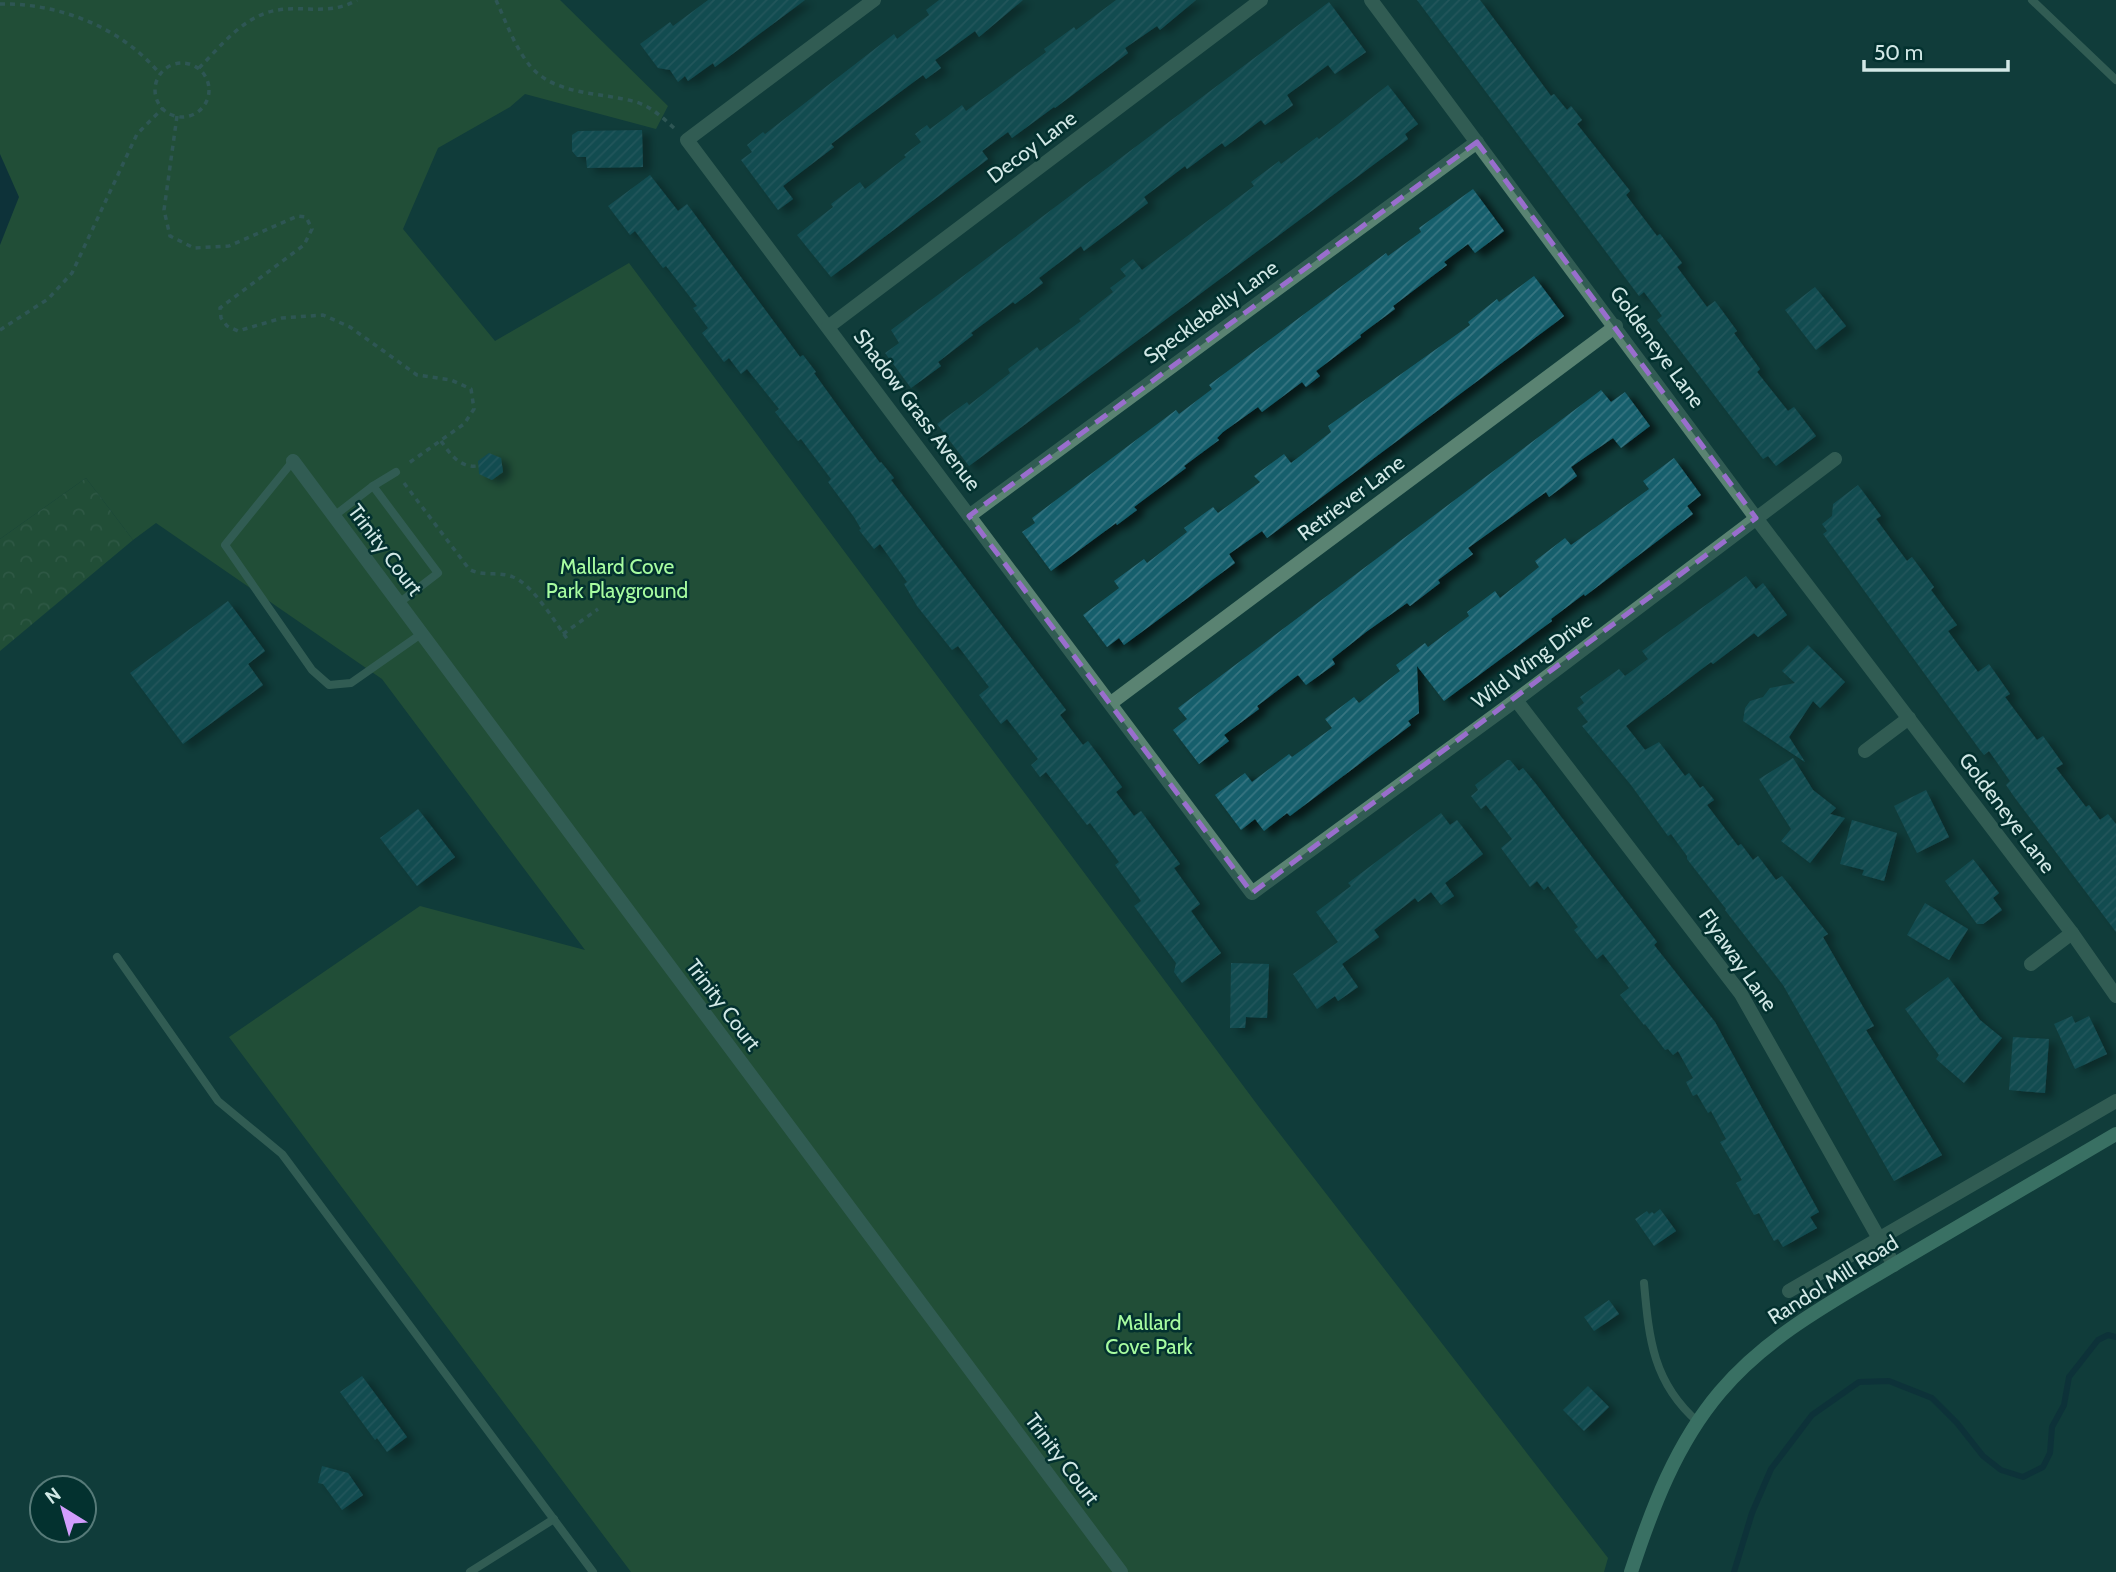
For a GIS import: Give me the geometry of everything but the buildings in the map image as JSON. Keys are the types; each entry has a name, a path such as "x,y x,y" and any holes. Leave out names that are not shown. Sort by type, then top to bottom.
{"main road":[{"name":"Randol Mill Road","path":"1631,1572 1647,1522 1673,1464 1720,1392 1750,1361 1803,1319 2116,1134"}],"street":[{"path":"687,140 874,0"},
{"name":"Decoy Lane","path":"828,327 1261,0"},
{"name":"Goldeneye Lane","path":"1371,0 1756,517 2072,933 2116,996"},
{"name":"Shadow Grass Avenue","path":"687,140 1252,893"},
{"name":"Specklebelly Lane","path":"969,516 1477,142"},
{"name":"Retriever Lane","path":"1111,703 1616,326"},
{"name":"Wild Wing Drive","path":"1252,893 1516,700 1835,459"},
{"name":"Trinity Court","path":"293,461 1121,1572"},
{"name":"Flyaway Lane","path":"1516,700 1741,994 1894,1265"},
{"path":"1865,751 1909,718"},
{"path":"2031,964 2072,933"},
{"name":"Randol Mill Road","path":"1790,1291 2116,1101"}],"lane":[{"path":"2032,0 2116,80"},
{"path":"293,461 225,545 312,670 329,685 351,682 421,634"},
{"path":"334,516 396,472"},
{"path":"373,486 438,573 399,603"},
{"path":"117,957 218,1101 282,1154 593,1572"},
{"path":"1644,1283 1648,1334 1658,1368 1680,1406 1698,1422"},
{"path":"470,1572 554,1520"}],"path":[{"path":"199,68 242,26 265,13 281,9 338,9 357,0"},
{"path":"496,0 531,67 551,83 637,102 656,111 687,140"},
{"path":"0,4 46,7 112,31 145,55 160,74"},
{"path":"183,62 199,68 209,83 207,101 195,114 177,117 163,108 155,92 160,74 174,64 183,62"},
{"path":"0,330 48,299 72,272 137,134 163,108"},
{"path":"177,117 164,210 170,236 194,248 229,246 298,216 306,217 312,229 304,245 220,308 221,318 227,326 238,331 282,318 323,315 350,327 417,375 451,380 471,389 474,409 464,424 396,472 469,569 512,576 527,585 568,640"},
{"path":"441,441 461,463 477,466"},
{"path":"564,634 598,609"}],"highlighted area":[{"path":"1477,142 1756,518 1252,893 969,516"}],"green space":[{"name":"Mallard Cove Park","path":"0,0 560,0 668,106 656,129 525,94 510,107 438,148 403,229 495,341 629,263 1259,1107 1608,1558 1604,1572 631,1572 229,1037 420,906 585,950 382,679 156,523 133,540 86,478 0,539"},
{"path":"86,478 133,540 0,651 0,539"}],"water":[{"path":"0,154 19,197 0,245"}],"waterway":[{"path":"1734,1572 1752,1513 1771,1469 1812,1415 1859,1382 1889,1381 1932,1398 1957,1423 1983,1456 2001,1470 2023,1477 2043,1467 2050,1453 2052,1427 2064,1405 2069,1377 2098,1340 2108,1335 2116,1337"}],"park label":[{"name":"Mallard Cove Park Playground","path":"617,579"}]}
